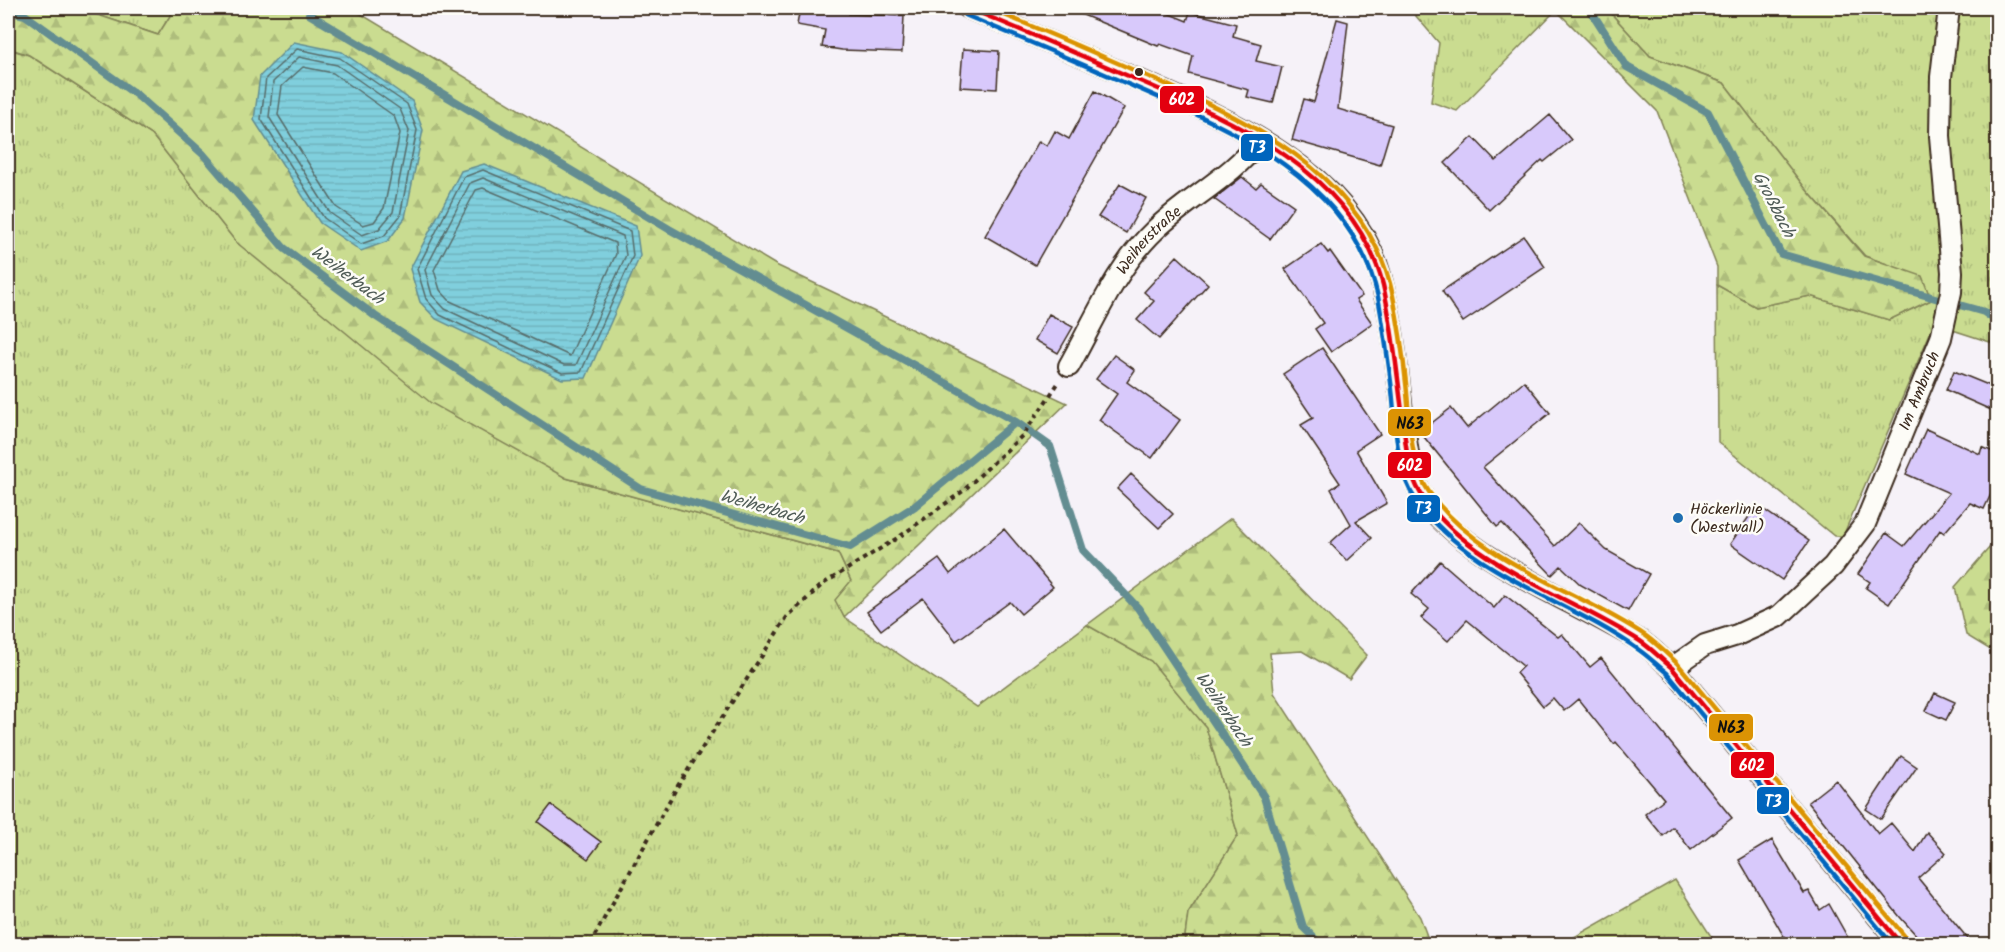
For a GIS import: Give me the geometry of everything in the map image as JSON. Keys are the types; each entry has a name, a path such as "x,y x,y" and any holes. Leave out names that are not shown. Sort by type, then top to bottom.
{"street":[{"path":"968,8 1220,115 1307,172 1335,198 1351,217 1379,271 1387,303 1409,459 1420,493 1446,526 1482,552 1642,642 1672,668 1901,945"},
{"name":"Im Ambruch","path":"1672,668 1705,645 1737,636 1779,616 1833,566 1865,524 1945,324 1951,292 1952,272 1940,136 1941,77 1949,8"},
{"name":"Weiherstraße","path":"1069,366 1114,283 1152,232 1177,209 1244,161 1260,140"}],"path":[{"path":"590,945 677,787 787,617 823,584 899,537 963,491 1023,435 1069,366"}],"green space":[{"path":"8,8 77,8 158,35 175,8 351,8 776,265 1067,403 844,617 835,600 851,581 838,553 566,478 431,403 236,242 152,135 29,55 8,48"},
{"path":"77,8 175,8 158,35"},
{"path":"1409,8 1554,8 1555,11 1457,111 1431,102 1439,43"},
{"path":"1554,8 1606,8 1650,56 1724,83 1805,188 1864,256 1922,276 1931,300 1889,320 1810,296 1756,307 1717,285 1717,267 1657,111"},
{"path":"1606,8 1997,8 1997,347 1993,343 1934,324 1843,536 1834,536 1718,442 1717,285 1756,307 1810,296 1889,320 1931,300 1922,277 1865,256 1805,188 1724,83 1650,56"},
{"path":"8,49 29,55 152,135 236,242 566,478 838,553 851,581 836,600 844,617 977,707 1087,625 1151,661 1206,727 1238,835 1188,913 1184,944 8,944"},
{"path":"1231,518 1367,655 1349,679 1302,651 1270,653 1274,693 1420,917 1430,944 1184,944 1188,913 1238,835 1206,727 1151,661 1087,625"},
{"path":"1997,539 1997,654 1966,635 1955,587"},
{"path":"1675,880 1716,944 1562,944"}],"water":[{"path":"294,42 342,52 412,101 423,130 405,218 388,241 361,251 320,223 254,120 260,76"},
{"path":"484,164 636,226 640,256 586,378 562,379 436,319 420,302 410,269 461,171"}],"building":[{"path":"800,8 850,8 849,14 904,16 902,52 822,47 825,30 797,25"},
{"path":"1066,8 1155,8 1187,21 1190,12 1236,24 1233,36 1261,44 1256,61 1282,67 1273,103 1247,97 1249,90 1189,74 1193,56 1160,44 1158,46"},
{"path":"1337,19 1348,22 1338,109 1392,125 1380,165 1292,140 1304,99 1314,102"},
{"path":"963,49 999,51 997,89 960,87"},
{"path":"1095,91 1124,108 1035,265 985,236 1039,141 1047,146 1055,131 1069,139"},
{"path":"1550,115 1571,140 1544,162 1542,160 1489,210 1445,163 1473,137 1496,161"},
{"path":"1242,177 1256,188 1261,183 1294,206 1270,239 1214,199"},
{"path":"1120,184 1146,198 1126,233 1098,217"},
{"path":"1524,236 1545,267 1463,322 1442,291"},
{"path":"1321,244 1328,253 1330,251 1362,296 1356,300 1372,323 1331,352 1315,329 1323,323 1285,269"},
{"path":"1177,256 1208,284 1159,339 1137,320 1154,301 1144,292"},
{"path":"1049,314 1073,327 1058,353 1035,340"},
{"path":"1322,348 1380,434 1356,450 1387,503 1356,521 1372,538 1347,561 1330,543 1351,524 1331,489 1340,483 1301,425 1313,418 1283,374"},
{"path":"1114,355 1135,370 1127,382 1180,420 1152,458 1099,420 1117,394 1096,379"},
{"path":"1954,371 1998,389 1998,413 1946,390"},
{"path":"1524,381 1550,413 1483,467 1555,546 1579,523 1606,550 1649,574 1628,611 1581,585 1561,566 1552,575 1502,523 1497,527 1420,432 1451,408 1467,428"},
{"path":"1926,429 1980,454 1982,447 1998,454 1998,479 1984,509 1970,503 1944,533 1940,530 1889,604 1866,588 1870,582 1858,574 1886,533 1904,546 1949,493 1906,474"},
{"path":"1131,474 1173,514 1159,528 1117,489"},
{"path":"1757,505 1809,541 1782,580 1730,544"},
{"path":"1004,529 1053,587 1021,614 1010,602 956,641 923,598 881,630 867,612 939,559 950,574"},
{"path":"1440,561 1494,608 1505,595 1558,637 1562,634 1590,667 1601,658 1732,818 1691,850 1673,827 1663,836 1645,814 1664,799 1616,742 1614,744 1578,699 1564,711 1553,698 1543,706 1516,673 1523,666 1467,620 1448,641 1421,618 1429,609 1411,594"},
{"path":"1935,693 1955,702 1946,720 1926,711"},
{"path":"1901,756 1917,767 1881,819 1866,809"},
{"path":"1836,780 1878,834 1891,823 1915,852 1927,832 1946,853 1918,878 1973,945 1925,945 1900,917 1808,802"},
{"path":"551,805 601,842 588,859 538,822"},
{"path":"1772,840 1804,893 1809,891 1820,910 1829,904 1852,945 1789,945 1739,860"}],"waterway":[{"name":"Großbach","path":"1589,8 1627,67 1708,112 1781,254 1984,312 1998,322"},
{"name":"Weiherbach","path":"8,11 25,15 138,96 203,154 284,248 375,316 641,489 850,547 915,506 1016,422 1050,446 1083,550 1138,608 1264,797 1303,927 1320,944"},
{"path":"309,14 669,229 1016,422"}],"transit line":[{"name":"602","path":"968,8 1165,92 1243,129 1281,152 1315,178 1344,209 1367,244 1383,285 1394,344 1406,450 1421,494 1441,519 1493,560 1640,641 1672,668 1901,944"},
{"name":"N63","path":"987,8 1219,109 1258,130 1296,155 1329,183 1357,215 1379,253 1393,296 1402,350 1414,454 1422,481 1429,492 1475,539 1502,557 1646,636 1677,663 1907,939"},
{"name":"T3","path":"965,15 1202,117 1241,137 1279,161 1312,187 1341,219 1363,255 1378,297 1400,461 1409,488 1416,500 1438,526 1491,567 1611,632 1643,653 1667,673 1892,944"}],"place":[{"name":"Höckerlinie (Westwall)","path":"1678,518"}]}
